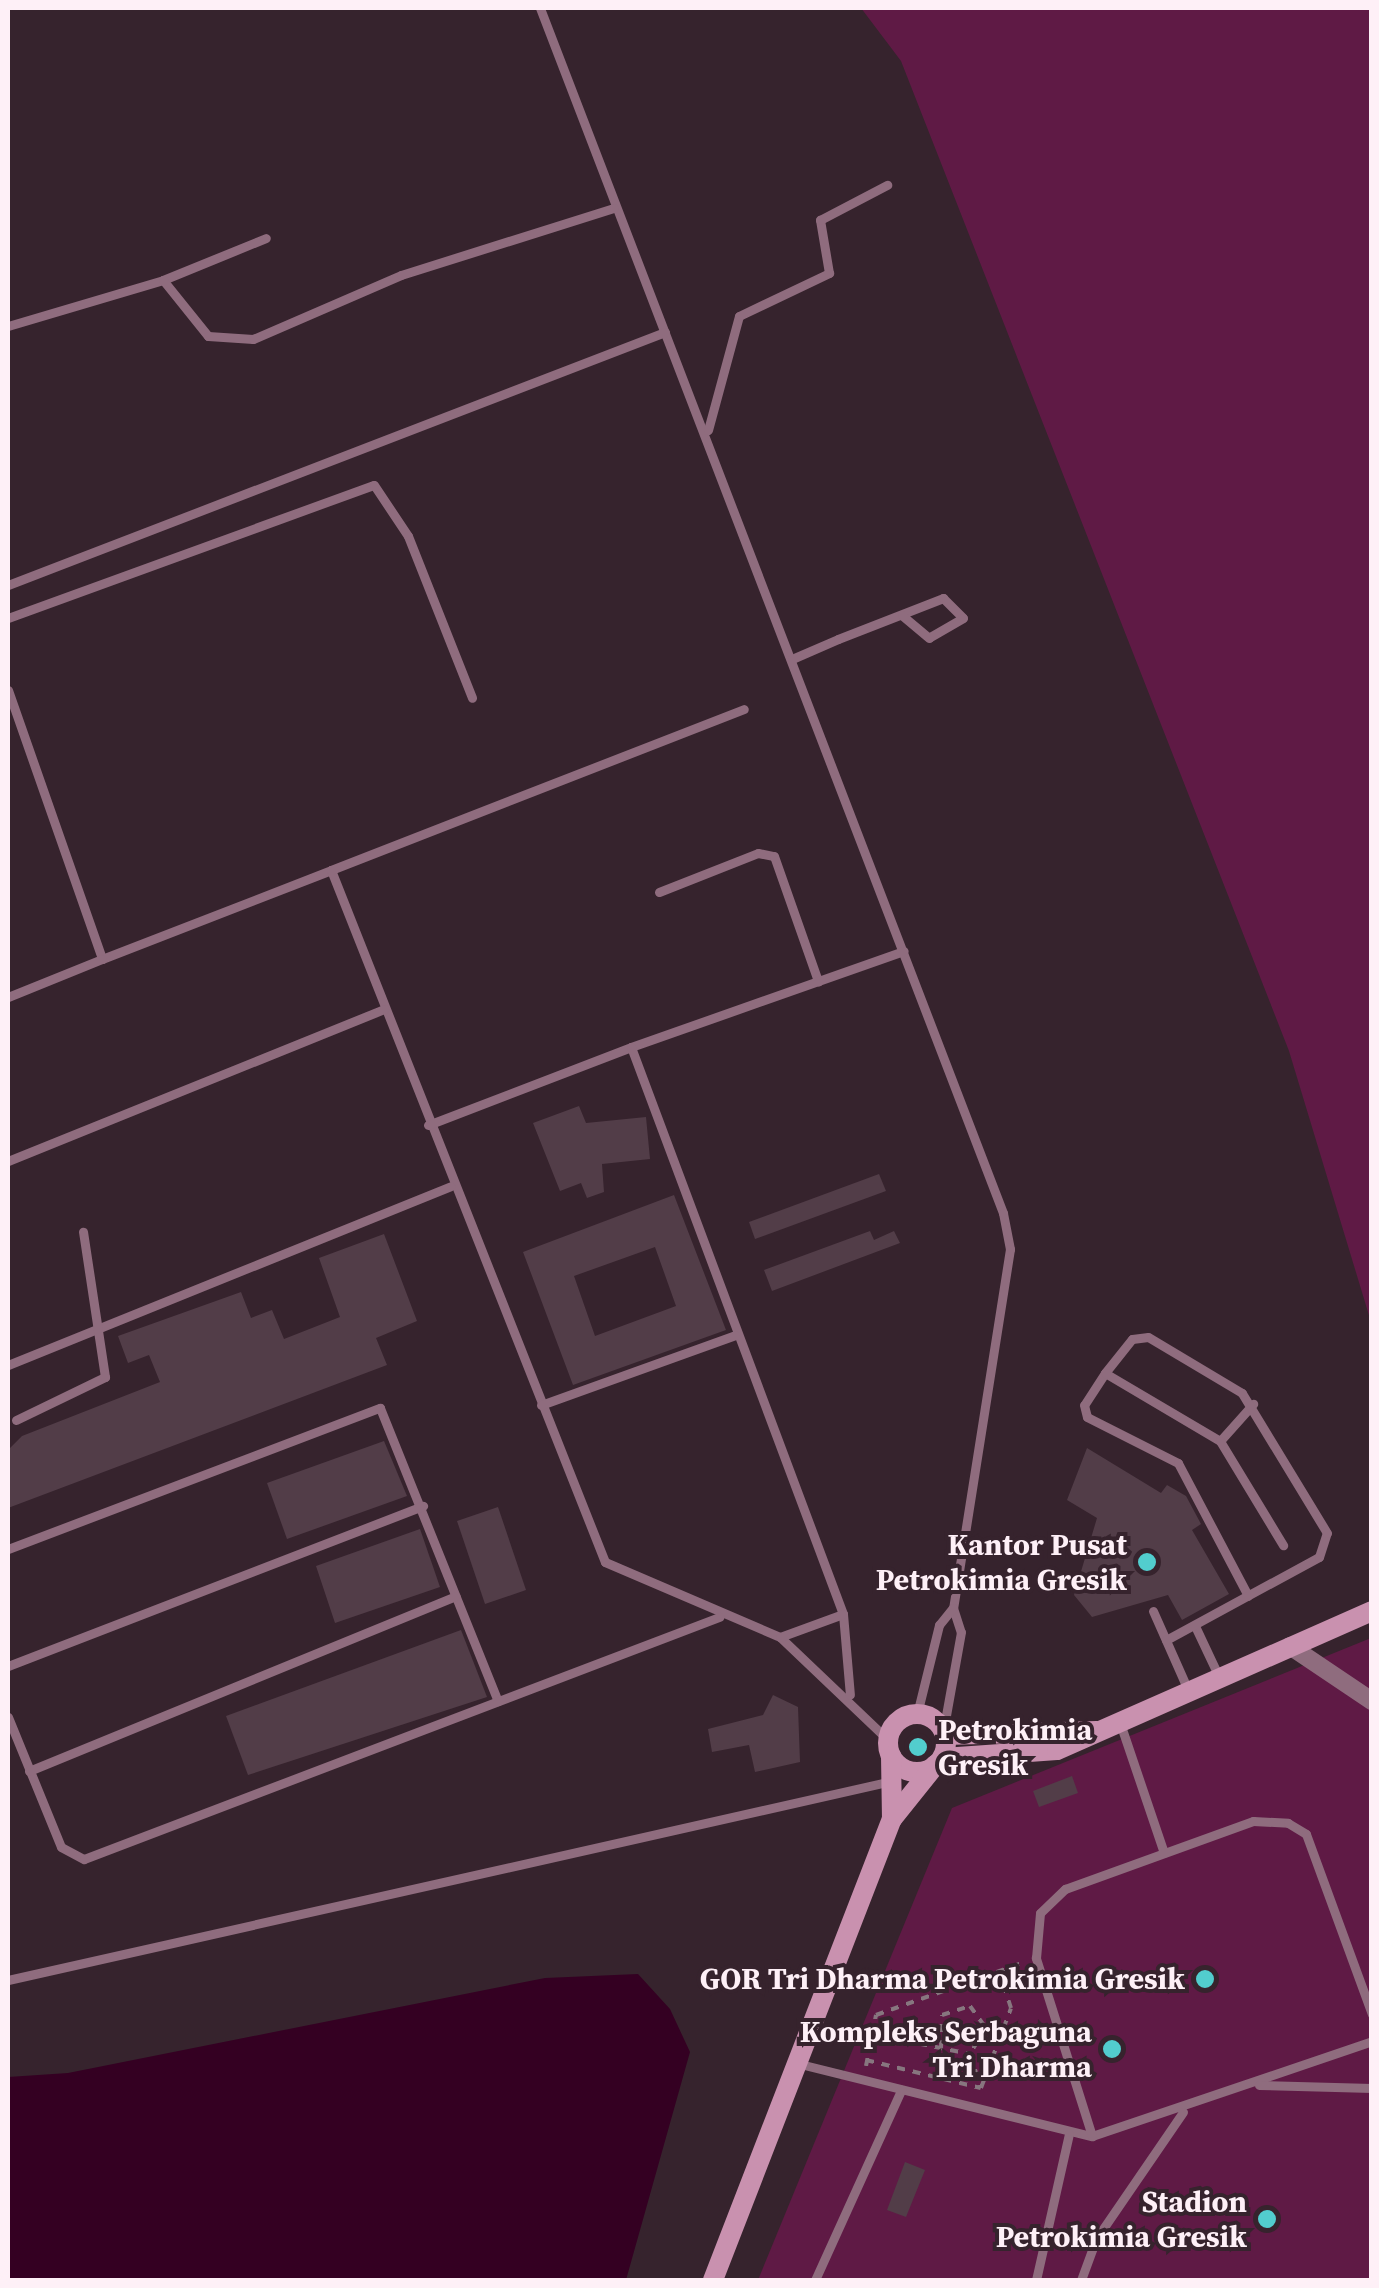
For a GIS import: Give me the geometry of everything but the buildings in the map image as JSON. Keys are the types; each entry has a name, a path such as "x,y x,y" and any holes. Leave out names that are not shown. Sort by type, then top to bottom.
{"main road":[{"path":"889,1748 912,1771 940,1761 1057,1750 1372,1611"},
{"path":"892,1819 889,1748 917,1714 944,1733 1100,1732"},
{"path":"713,2280 892,1819 940,1761 944,1733"}],"street":[{"path":"1290,1646 1372,1701"}],"lane":[{"path":"541,11 614,208 707,433 992,1172 1010,1250 953,1608 961,1632 944,1733"},
{"path":"707,433 743,310 830,273 820,220 888,185"},
{"path":"163,280 208,336 240,342 401,275 614,208"},
{"path":"8,326 163,280 266,238"},
{"path":"8,586 665,332"},
{"path":"8,618 374,485 408,536 472,698"},
{"path":"792,659 838,639 902,614 946,598 964,618 930,638 902,614"},
{"path":"8,690 102,959"},
{"path":"8,997 744,709"},
{"path":"659,892 758,853 774,856 818,981"},
{"path":"331,870 450,1186 605,1562 720,1617 780,1637 850,1695 889,1748"},
{"path":"428,1125 630,1046 904,951"},
{"path":"8,1161 384,1009"},
{"path":"630,1046 735,1335 843,1614 850,1695"},
{"path":"8,1365 450,1186"},
{"path":"16,1420 100,1384 108,1367 83,1232"},
{"path":"541,1405 735,1335"},
{"path":"1166,1640 1195,1626 1319,1557 1327,1534 1253,1404 1148,1337 1125,1345 1084,1406 1086,1417 1178,1463 1248,1596"},
{"path":"1105,1373 1220,1441 1283,1545"},
{"path":"1220,1441 1253,1404"},
{"path":"8,1549 374,1408 391,1417 498,1702"},
{"path":"8,1666 424,1506"},
{"path":"30,1771 456,1596"},
{"path":"917,1714 939,1625 953,1608"},
{"path":"1153,1611 1188,1690"},
{"path":"780,1637 843,1614"},
{"path":"8,1717 61,1847 84,1860 720,1617"},
{"path":"1195,1626 1219,1677"},
{"path":"1120,1722 1164,1853"},
{"path":"8,1980 892,1781"},
{"path":"1092,2136 1036,1958 1037,1924 1052,1898 1254,1820 1302,1829 1372,2014"},
{"path":"800,2064 1069,2134 1092,2136 1182,2112 1372,2041"},
{"path":"1256,2085 1372,2088"},
{"path":"816,2280 901,2090"},
{"path":"1082,2280 1096,2239 1182,2112"},
{"path":"1036,2280 1069,2134"}],"path":[{"path":"863,2080 878,2014 1036,1958"},
{"path":"981,2088 1012,2008 999,1971"},
{"path":"941,2048 942,2015 970,2006 986,2028 970,2054 981,2088"},
{"path":"872,2034 970,2054"},
{"path":"866,2060 981,2088"}],"shaded area":[{"path":"861,8 1371,8 1371,1322 1289,1051 901,61"},
{"name":"Kompleks Serbaguna Tri Dharma","path":"1371,1638 1371,2280 758,2280 952,1808"},
{"path":"638,1974 670,2009 690,2052 626,2280 8,2280 8,2077 68,2073 545,1978"}],"place":[{"name":"Kantor Pusat Petrokimia Gresik","path":"1147,1562"},
{"name":"Petrokimia Gresik","path":"918,1747"},
{"name":"GOR Tri Dharma Petrokimia Gresik","path":"1205,1979"},
{"name":"Kompleks Serbaguna Tri Dharma","path":"1112,2049"},
{"name":"Stadion Petrokimia Gresik","path":"1267,2219"}]}
